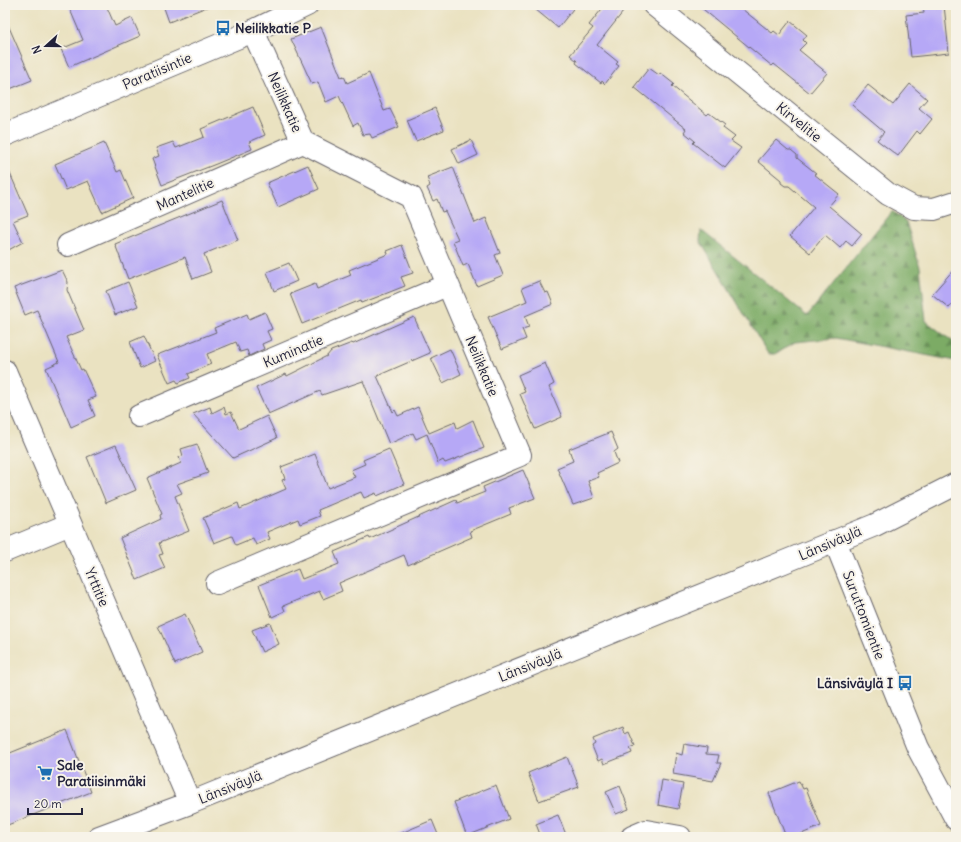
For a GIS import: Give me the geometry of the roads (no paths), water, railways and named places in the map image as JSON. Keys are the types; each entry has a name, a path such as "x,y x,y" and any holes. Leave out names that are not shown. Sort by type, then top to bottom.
{"street":[{"name":"Paratiisintie","path":"5,135 253,31 307,5"},
{"name":"Kirvelitie","path":"654,5 888,194 914,208 934,209 956,202"},
{"name":"Neilikkatie","path":"217,583 520,455 447,286 411,197 303,142 253,31"},
{"name":"Mantelitie","path":"68,245 303,142"},
{"name":"Kuminatie","path":"139,416 447,286"},
{"name":"Yrttitie","path":"5,371 190,803"},
{"name":"Länsiväylä","path":"99,837 190,803 875,525 956,484"},
{"path":"5,551 70,524"},
{"name":"Suruttomientie","path":"835,541 918,748 956,819"},
{"path":"632,837 646,831 680,837"}],"place":[{"name":"Neilikkatie P","path":"223,28"},
{"name":"Länsiväylä I","path":"905,683"},
{"name":"Sale Paratiisinmäki","path":"45,773"}]}
